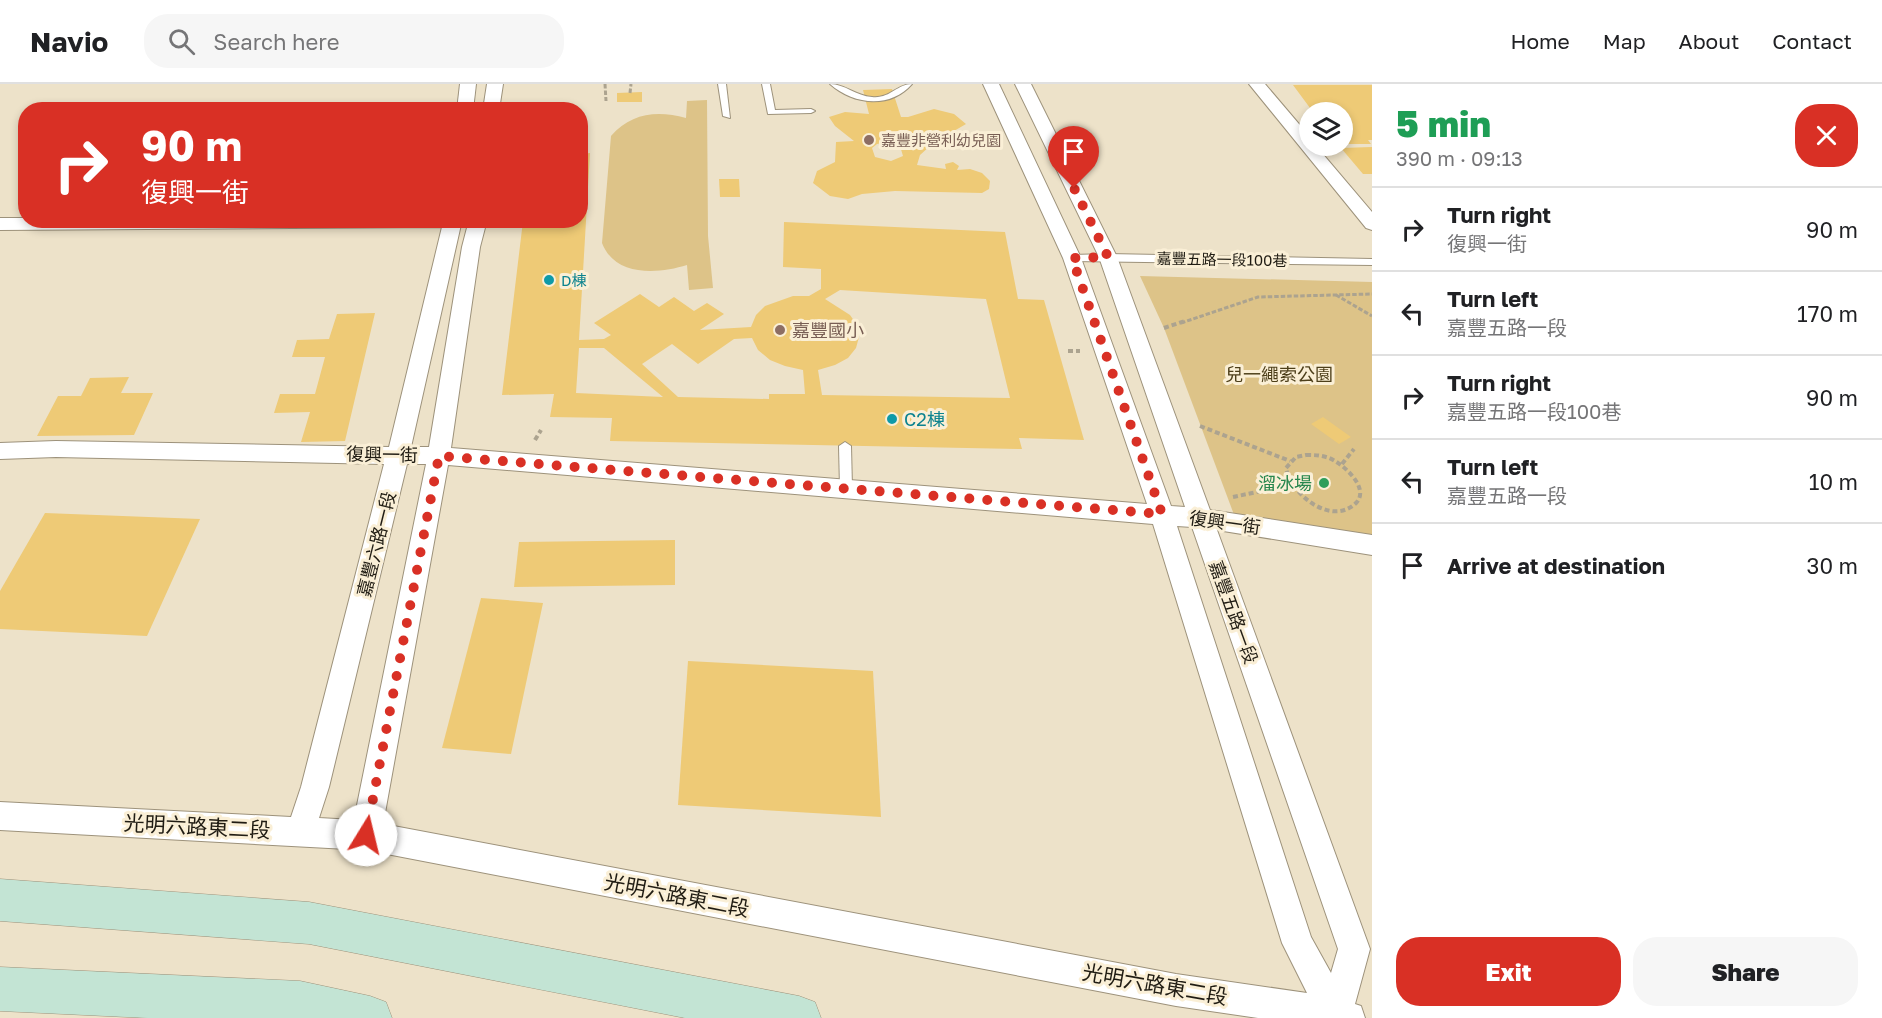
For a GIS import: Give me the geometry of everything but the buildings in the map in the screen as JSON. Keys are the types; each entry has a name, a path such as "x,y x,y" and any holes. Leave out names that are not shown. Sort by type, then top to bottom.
{"main road":[{"path":"0,900 309,922 799,1018"},
{"path":"0,990 211,1008 300,1003 370,1018"}],"street":[{"path":"466,102 468,84"},
{"path":"492,102 495,84"},
{"name":"嘉豐五路一段","path":"991,84 1072,258 1162,514 1298,943 1340,1016"},
{"name":"嘉豐五路一段","path":"1023,84 1108,257 1354,949 1340,1016"},
{"path":"1257,84 1372,224"},
{"path":"0,211 18,210"},
{"path":"0,224 18,224"},
{"name":"嘉豐六路一段","path":"301,830 315,787 451,228"},
{"path":"366,835 439,456 471,247 476,228"},
{"name":"復興一街","path":"0,451 56,449 439,456 1162,514 1372,545"},
{"name":"光明六路東二段","path":"0,816 366,835 1176,990 1340,1016"}],"lane":[{"path":"722,84 727,116"},
{"path":"766,84 771,112 811,111"},
{"path":"834,84 852,96 874,100 895,95 908,84"},
{"name":"嘉豐五路一段100巷","path":"1072,258 1372,262"},
{"path":"845,446 846,488"}],"path":[{"path":"605,84 606,101"},
{"path":"630,84 630,93"},
{"path":"1335,294 1372,316"},
{"path":"1164,328 1258,297 1372,294"},
{"path":"1200,426 1290,461"},
{"path":"1342,464 1354,449"},
{"path":"1317,455 1342,464 1359,481 1360,498 1355,505 1334,509 1321,507 1298,494 1286,476 1286,468 1296,457 1317,455"},
{"path":"1229,498 1291,485"}],"green space":[{"path":"707,100 708,236 713,288 689,290 687,265 663,270 638,270 617,262 608,254 602,243 611,136 627,122 645,115 665,114 686,118 687,101"},
{"name":"兒一繩索公園","path":"1140,276 1372,282 1372,539 1236,520 1164,328"}],"place":[{"name":"嘉豐非營利幼兒園","path":"869,140"},
{"name":"D棟","path":"549,280"},
{"name":"嘉豐國小","path":"780,330"},
{"name":"C2棟","path":"892,419"},
{"name":"溜冰場","path":"1324,483"}],"route":[{"path":"366,835 439,456 661,472 1162,514 1072,258 1108,257 1074,188"}]}
